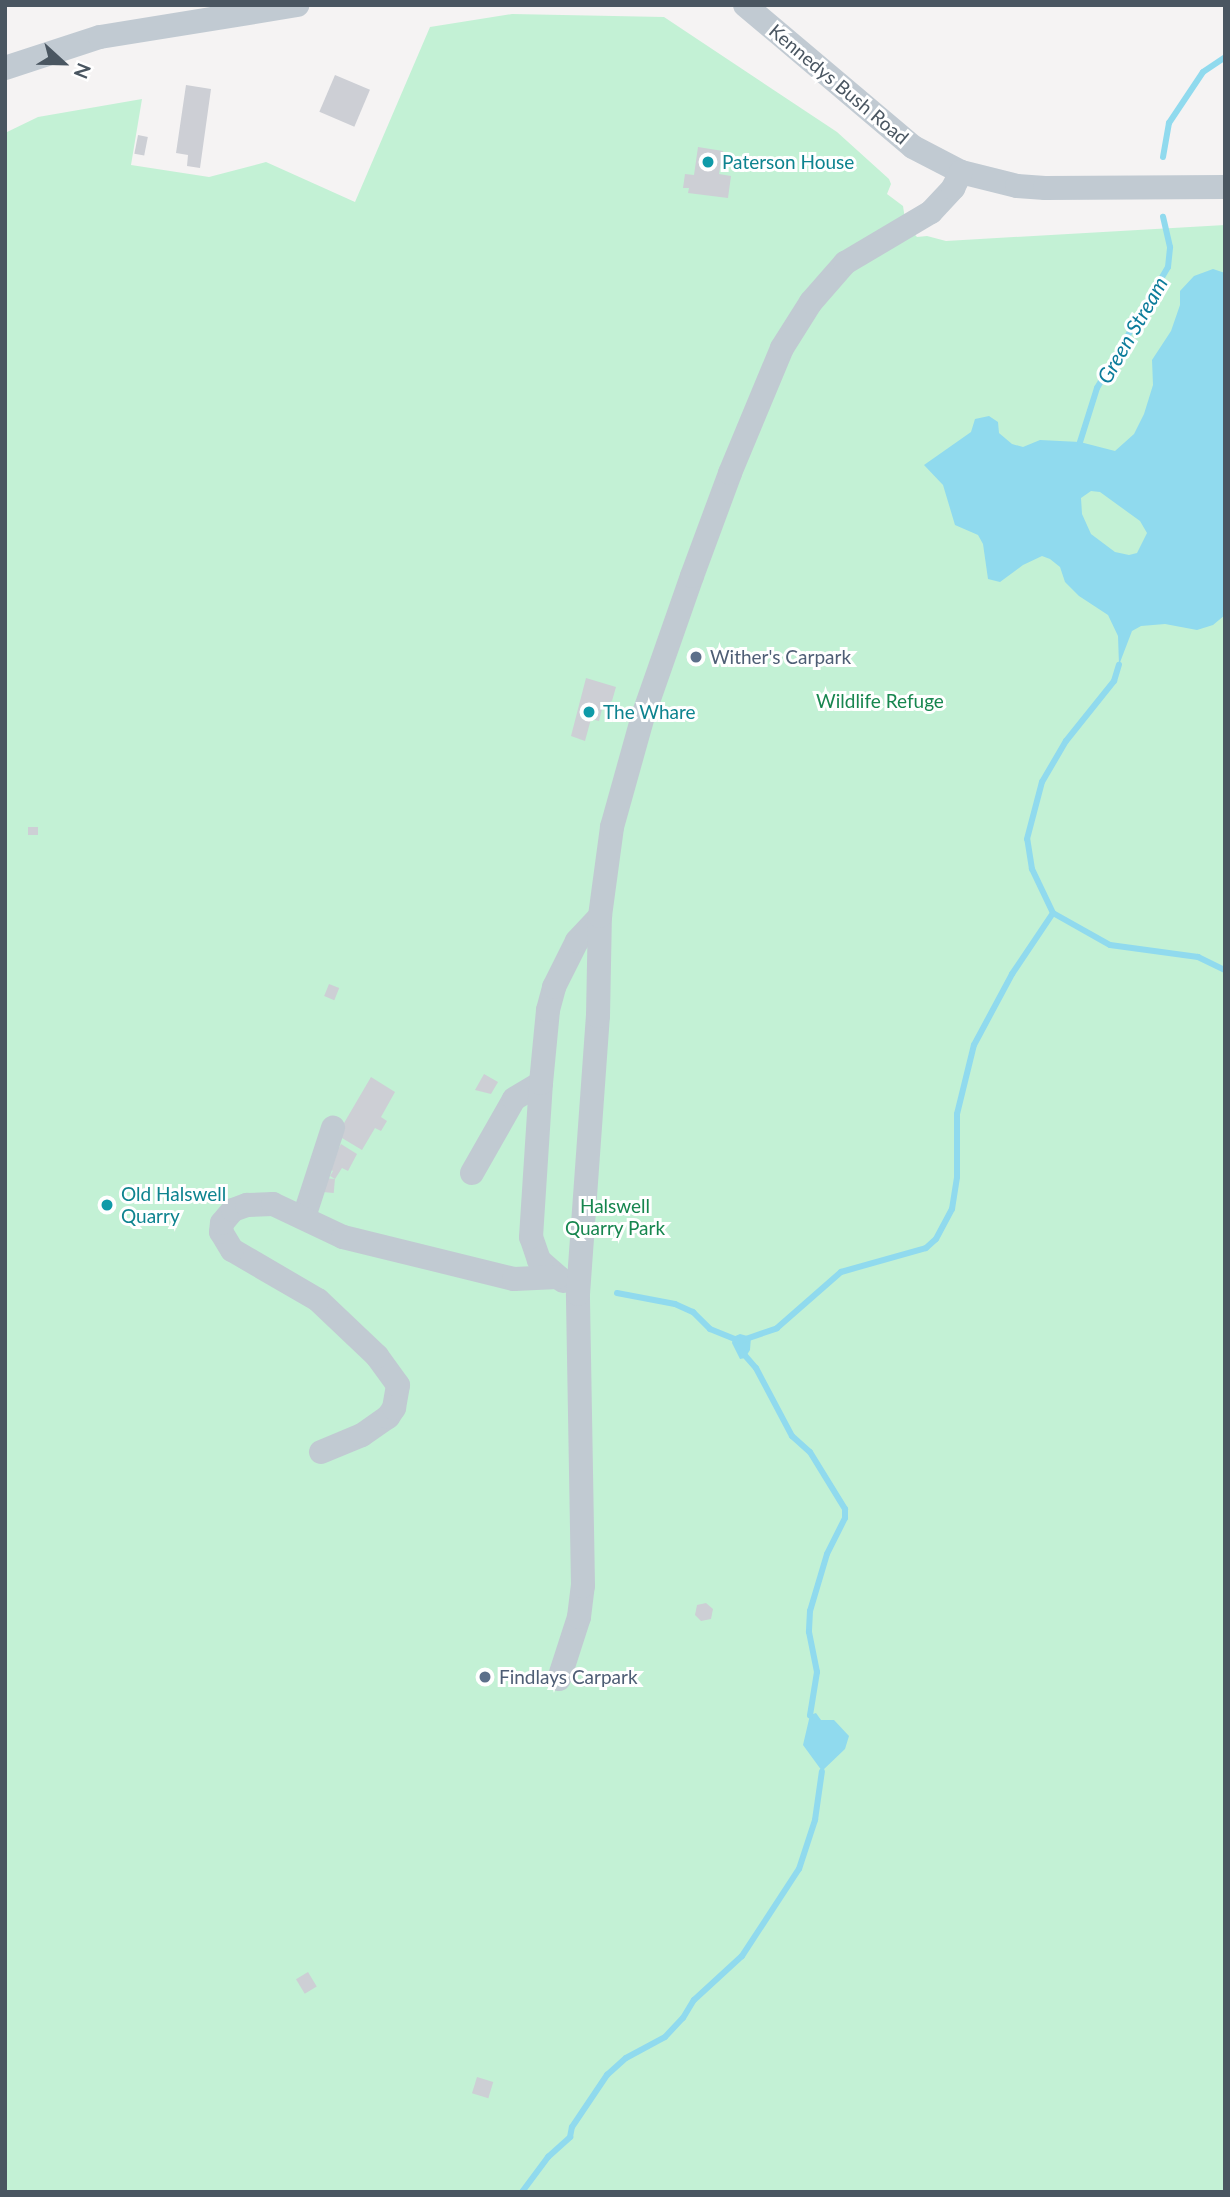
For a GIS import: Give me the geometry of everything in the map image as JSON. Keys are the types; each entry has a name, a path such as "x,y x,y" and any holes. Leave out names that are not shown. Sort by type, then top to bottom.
{"street":[{"path":"5,68 100,37 297,5"},
{"name":"Kennedys Bush Road","path":"745,5 912,147 961,172 1017,186 1045,188 1225,187"},
{"path":"559,1679 579,1617 583,1586 578,1294 600,982 600,916 608,841 643,716 730,473 782,348 811,302 845,263 931,212 953,188 961,172"},
{"path":"578,1294 539,1260 531,1237 548,1010 554,987 577,942 600,916"},
{"path":"472,1173 514,1099 541,1083"},
{"path":"304,1217 333,1128"},
{"path":"321,1452 362,1435 388,1417 398,1395 398,1385 377,1356 327,1308 297,1286 245,1259 223,1241 222,1223 233,1210 261,1203 282,1206 343,1237 514,1279 558,1277"}],"green space":[{"name":"Halswell Quarry Park","path":"512,14 664,17 837,132 889,179 891,184 887,194 903,206 906,225 917,237 927,236 946,241 1225,225 1225,2192 5,2192 5,133 38,117 142,99 131,165 209,177 266,162 355,202 430,27"}],"water":[{"path":"1213,269 1225,273 1225,615 1213,625 1197,630 1165,624 1141,626 1132,631 1119,665 1118,636 1108,615 1079,596 1065,582 1060,567 1050,559 1042,556 1023,565 1000,582 988,579 983,544 978,535 955,525 943,485 924,465 971,432 975,419 989,416 998,422 999,433 1012,444 1023,447 1040,440 1080,442 1115,451 1134,434 1144,414 1153,385 1152,360 1171,331 1180,305 1180,291 1194,276","holes":["1091,491 1100,492 1140,521 1147,533 1137,553 1129,555 1115,552 1091,534 1082,514 1081,498"]},
{"path":"740,1334 751,1337 750,1350 745,1358 740,1359 732,1343 733,1337"},
{"path":"816,1713 821,1720 834,1720 849,1736 845,1749 822,1771 803,1745 810,1715"}],"building":[{"path":"335,75 370,90 354,127 319,112"},
{"path":"186,85 211,89 200,168 187,166 188,155 176,153"},
{"path":"138,135 148,137 144,156 134,154"},
{"name":"Paterson House","path":"698,147 723,151 719,174 731,176 728,198 688,193 689,188 683,188 685,174 694,175"},
{"name":"The Whare","path":"586,678 616,687 612,701 603,705 599,721 591,719 585,741 571,736"},
{"path":"28,827 38,827 38,835 28,835"},
{"path":"329,984 339,988 334,1000 324,996"},
{"path":"484,1074 498,1082 491,1094 475,1090"},
{"path":"371,1077 395,1092 381,1117 387,1121 381,1131 375,1128 362,1150 337,1135"},
{"path":"341,1144 357,1154 348,1171 342,1168 335,1179 330,1176 333,1171 328,1168"},
{"path":"324,1178 335,1179 334,1193 323,1192"},
{"path":"706,1603 713,1609 711,1619 701,1621 695,1615 697,1605"},
{"path":"308,1972 317,1987 305,1994 296,1979"},
{"path":"477,2077 493,2082 488,2098 472,2093"}],"waterway":[{"name":"Green Stream","path":"1163,157 1169,123 1203,72 1225,57"},
{"name":"Green Stream","path":"1080,442 1097,388 1168,267 1170,247 1163,217"},
{"path":"1053,913 1032,869 1027,839 1042,782 1066,741 1114,681 1119,665"},
{"path":"617,1293 675,1304 693,1312 710,1329 740,1341 777,1328 841,1272 926,1248 936,1239 952,1209 957,1177 957,1114 974,1045 1012,974 1053,913 1110,945 1198,957 1225,970"},
{"path":"742,1352 756,1368 792,1436 810,1452 845,1509 845,1518 827,1554 810,1611 809,1632 817,1672 810,1715"},
{"path":"522,2192 548,2157 570,2137 572,2127 607,2075 626,2058 665,2037 683,2018 694,2000 742,1956 799,1869 815,1820 822,1771"}],"place":[{"name":"Paterson House","path":"708,162"},
{"name":"Wither's Carpark","path":"696,657"},
{"name":"The Whare","path":"589,712"},
{"name":"Old Halswell Quarry","path":"107,1205"},
{"name":"Findlays Carpark","path":"485,1677"}],"park label":[{"name":"Wildlife Refuge","path":"880,701"}]}
